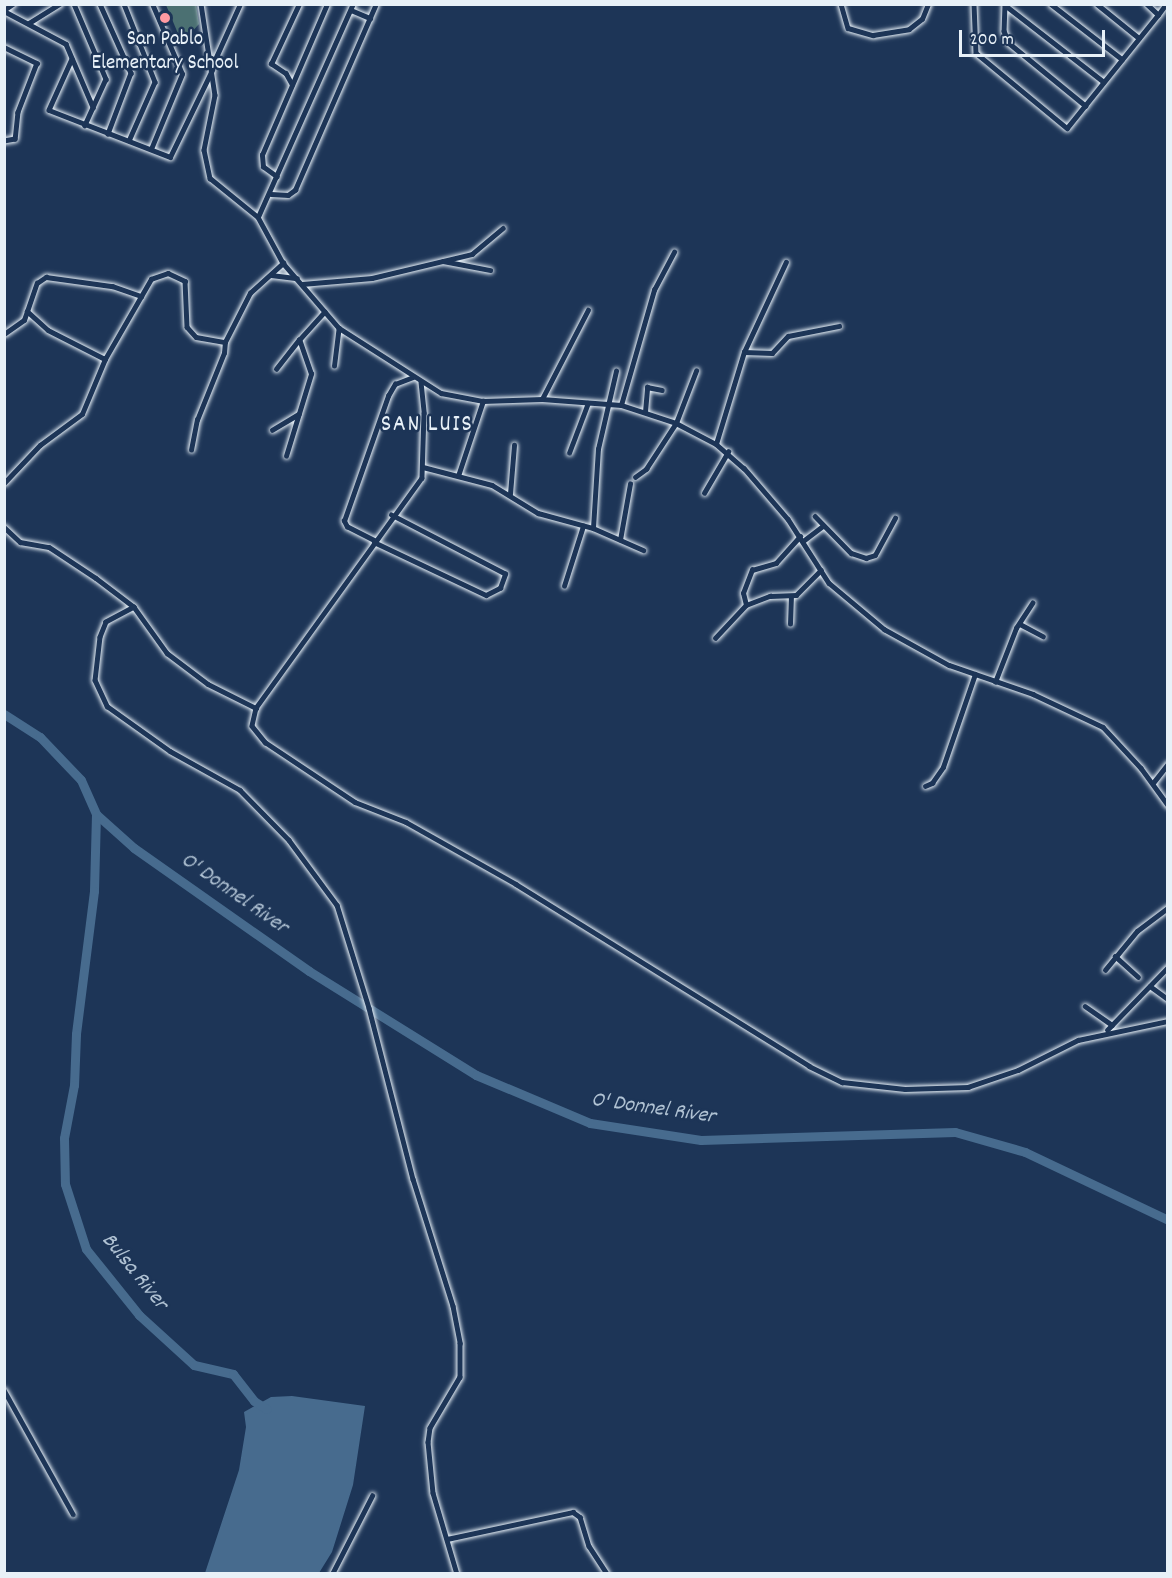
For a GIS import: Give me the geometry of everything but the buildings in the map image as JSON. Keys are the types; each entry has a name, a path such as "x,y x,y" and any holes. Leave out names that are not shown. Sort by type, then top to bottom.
{"street":[{"path":"13,4 4,10 62,40 70,48 72,59 93,107"},
{"path":"29,23 59,4"},
{"path":"74,4 106,79 85,125"},
{"path":"100,4 131,73 108,134"},
{"path":"124,4 155,82 129,141"},
{"path":"151,149 182,74 152,4"},
{"path":"201,4 215,95 204,150 205,165 210,178 258,217 283,263 339,328 441,393 483,401 542,399 621,405 676,423 716,444 728,452 801,539 829,582 884,629 975,674 1077,712 1103,727 1153,783 1167,805"},
{"path":"72,59 49,110 108,134 172,155 240,4"},
{"path":"292,85 272,64 299,4"},
{"path":"277,177 263,167 261,159 327,4"},
{"path":"271,194 288,195 295,190 376,4"},
{"path":"841,4 848,28 873,35 909,30 922,19 928,4"},
{"path":"974,4 974,46 981,59 1064,127 1070,126 1166,4"},
{"path":"1051,4 1122,59"},
{"path":"1097,4 1139,38"},
{"path":"1146,4 1158,15"},
{"path":"1005,5 1004,31 1009,43 1086,106"},
{"path":"1005,5 1104,82"},
{"path":"258,217 271,194 352,7 369,18"},
{"path":"4,47 37,63 18,112 15,139 4,141"},
{"path":"302,284 372,278 472,254 503,228"},
{"path":"621,405 654,290 674,252"},
{"path":"443,261 490,270"},
{"path":"716,444 744,352 786,262"},
{"path":"191,450 197,420 224,353 225,342 250,293 283,263"},
{"path":"4,483 34,450 82,414 105,359 141,296 158,275 168,273 185,281 187,327 196,337 225,342"},
{"path":"271,275 297,278"},
{"path":"4,334 24,320 37,283 46,277 89,282 141,296"},
{"path":"542,399 588,310"},
{"path":"27,311 48,330 105,359"},
{"path":"276,369 324,312"},
{"path":"744,352 771,353 788,336 839,326"},
{"path":"334,366 339,328"},
{"path":"286,456 311,374 299,340"},
{"path":"593,528 598,449 616,371"},
{"path":"635,477 646,469 676,423 696,371"},
{"path":"391,515 505,574 500,588 486,595 347,527 344,521 388,396 395,384 413,377"},
{"path":"421,382 423,466 418,486 391,515 256,708 252,721 258,736 351,799 406,822 516,884 830,1078 863,1086 905,1089 968,1087 1018,1070 1066,1044 1105,1032 1167,1021"},
{"path":"645,412 647,387 662,390"},
{"path":"458,476 483,401"},
{"path":"570,453 588,403"},
{"path":"272,430 299,414"},
{"path":"510,494 514,445"},
{"path":"704,493 728,452"},
{"path":"423,466 510,494 538,513 593,528 643,550"},
{"path":"620,540 630,484"},
{"path":"815,516 851,554 871,557 895,518"},
{"path":"4,526 20,542 49,547 134,607 167,653 208,684 256,708"},
{"path":"564,586 583,526"},
{"path":"746,605 743,593 752,570 776,562 801,539 823,526"},
{"path":"715,638 746,605 770,596 791,597 804,590 821,570"},
{"path":"790,624 791,597"},
{"path":"995,682 1020,624 1032,603"},
{"path":"134,607 106,622 100,637 95,680 107,706 170,751 240,790 289,840 337,905 458,1334 460,1377 430,1428 428,1442 433,1493 457,1574"},
{"path":"1020,624 1043,636"},
{"path":"925,786 932,783 943,767 975,674"},
{"path":"1153,783 1167,764"},
{"path":"1105,970 1137,931 1167,908"},
{"path":"1115,956 1138,977"},
{"path":"1105,1032 1167,967"},
{"path":"1150,986 1167,999"},
{"path":"1085,1006 1112,1025"},
{"path":"4,1390 73,1514"},
{"path":"332,1574 372,1496"},
{"path":"447,1539 573,1512 580,1517 589,1546 608,1574"}],"green space":[{"path":"166,5 196,5 199,24 182,43"}],"water":[{"path":"292,1396 365,1406 353,1485 332,1552 319,1573 205,1573 239,1470 246,1427 244,1412 271,1397"}],"waterway":[{"name":"O' Donnel River","path":"4,714 40,737 81,780 96,814 134,848 309,971 476,1075 590,1123 701,1140 955,1132 1025,1152 1168,1220"},
{"name":"Bulsa River","path":"96,814 94,891 76,1034 74,1085 64,1138 65,1184 86,1249 139,1315 194,1365 233,1374 254,1401 267,1409"}],"place":[{"name":"San Pablo Elementary School","path":"165,18"}],"district":[{"name":"SAN LUIS","path":"427,426"}]}
